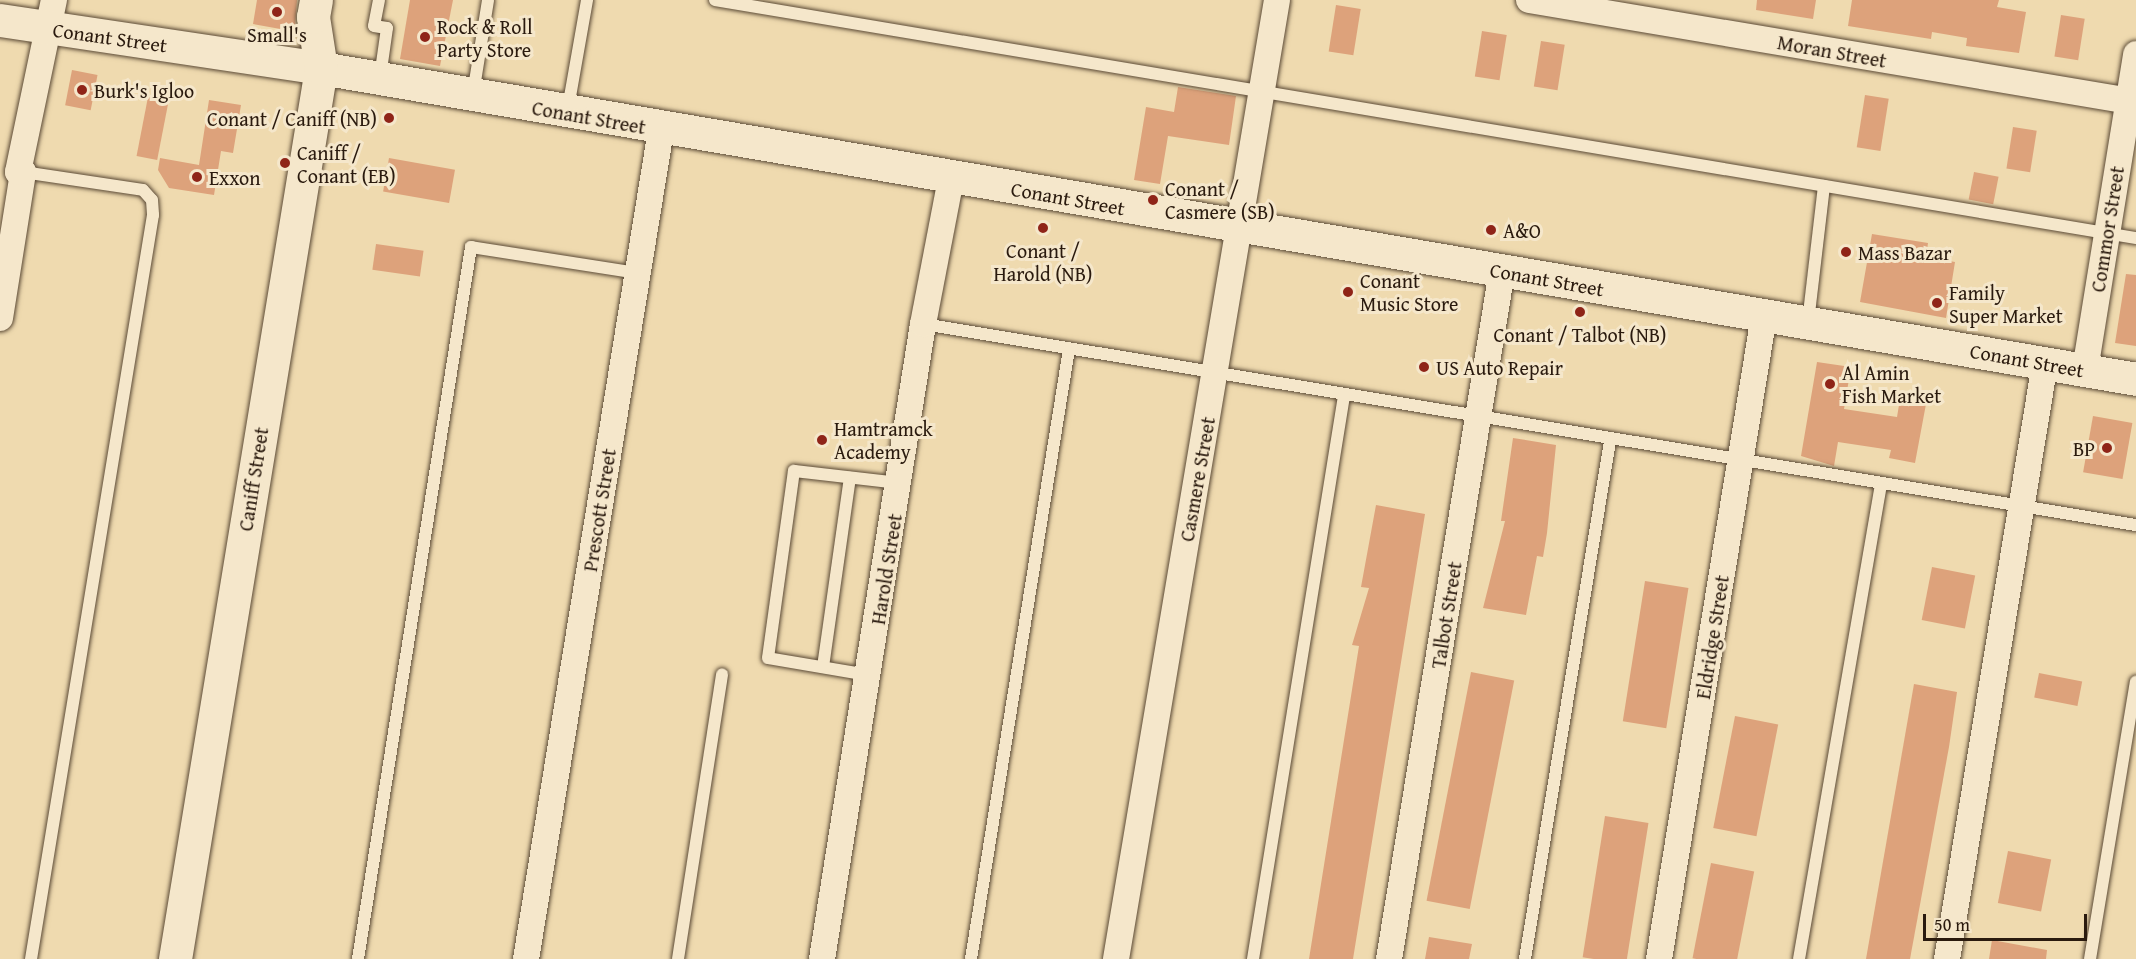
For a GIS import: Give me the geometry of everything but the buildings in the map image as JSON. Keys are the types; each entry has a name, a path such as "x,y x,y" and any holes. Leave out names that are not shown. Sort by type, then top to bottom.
{"main road":[{"name":"Caniff Street","path":"174,959 321,68 313,17 316,0"},
{"name":"Conant Street","path":"0,20 50,14 321,68 661,130 2136,379"}],"street":[{"name":"Casmere Street","path":"1116,959 1277,0"},
{"name":"Moran Street","path":"1529,0 2132,102"},
{"path":"0,318 23,172 18,172 50,14"},
{"name":"Commor Street","path":"2085,370 2107,233 2132,102 2136,54"},
{"name":"Prescott Street","path":"526,959 661,130"},
{"name":"Harold Street","path":"822,959 870,676 923,324 951,178"},
{"name":"Talbot Street","path":"1389,959 1502,272"},
{"name":"Eldridge Street","path":"1659,959 1764,316"},
{"path":"1947,959 2045,363"}],"lane":[{"path":"379,0 374,26 387,28 380,79"},
{"path":"472,96 488,0"},
{"path":"567,113 587,0"},
{"path":"715,0 2136,238"},
{"path":"23,172 143,190 152,200 153,215 31,959"},
{"path":"1808,323 1824,186"},
{"path":"358,959 471,247 638,273"},
{"path":"923,324 1610,441 2136,525"},
{"path":"971,959 1069,349"},
{"path":"1253,959 1344,396"},
{"path":"1525,959 1610,441"},
{"path":"870,676 768,658 794,471 899,483"},
{"path":"823,668 850,477"},
{"path":"1799,959 1881,485"},
{"path":"678,959 722,674"},
{"path":"2090,959 2136,682"}],"place":[{"name":"Small's","path":"277,12"},
{"name":"Rock & Roll Party Store","path":"425,37"},
{"name":"Burk's Igloo","path":"82,90"},
{"name":"Conant / Caniff (NB)","path":"389,118"},
{"name":"Caniff / Conant (EB)","path":"285,163"},
{"name":"Exxon","path":"197,177"},
{"name":"Conant / Casmere (SB)","path":"1153,200"},
{"name":"Conant / Harold (NB)","path":"1043,228"},
{"name":"A&O","path":"1491,230"},
{"name":"Mass Bazar","path":"1846,252"},
{"name":"Conant Music Store","path":"1348,292"},
{"name":"Family Super Market","path":"1937,303"},
{"name":"Conant / Talbot (NB)","path":"1580,312"},
{"name":"US Auto Repair","path":"1424,367"},
{"name":"Al Amin Fish Market","path":"1830,384"},
{"name":"Hamtramck Academy","path":"822,440"},
{"name":"BP","path":"2107,448"}]}
